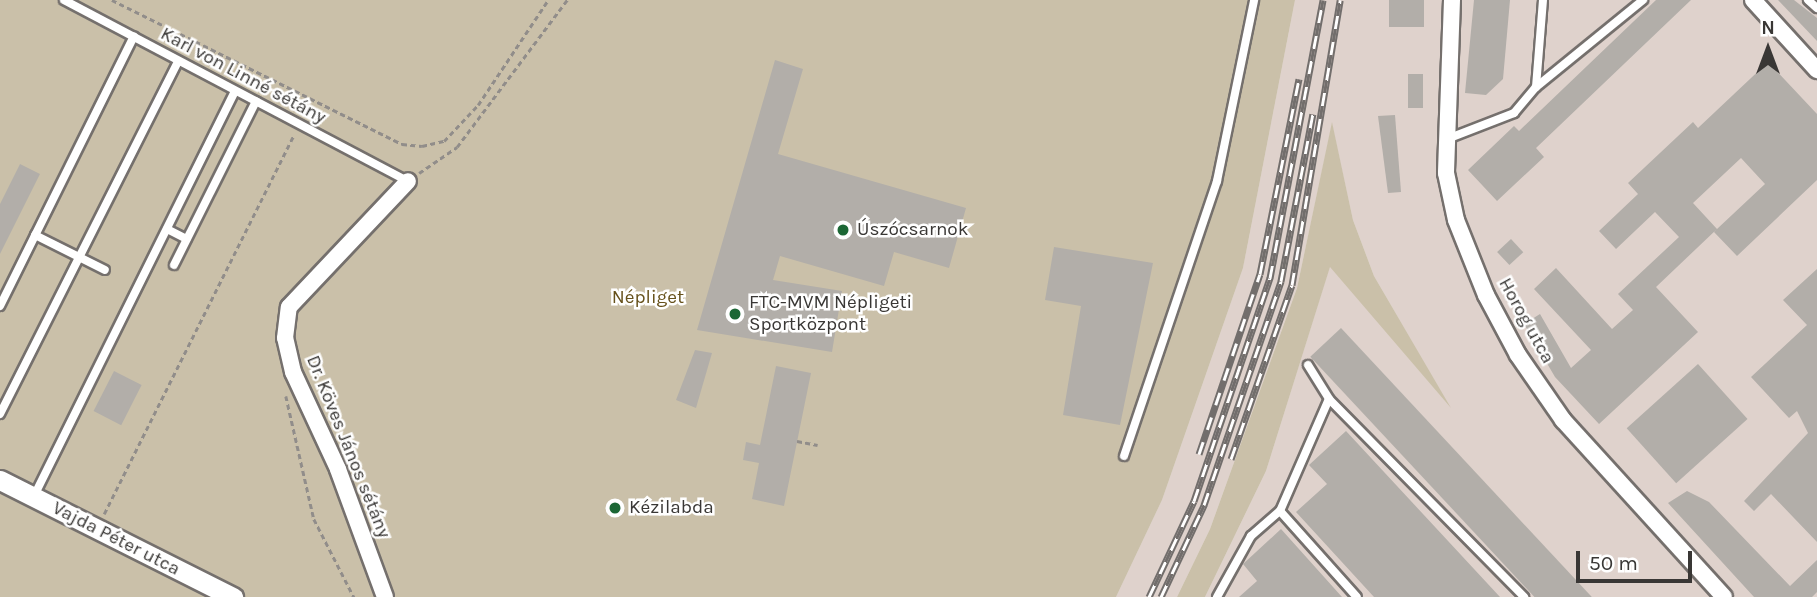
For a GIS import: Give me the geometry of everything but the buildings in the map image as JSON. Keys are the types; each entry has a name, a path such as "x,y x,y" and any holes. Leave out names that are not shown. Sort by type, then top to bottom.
{"street":[{"name":"Horog utca","path":"1452,0 1445,140 1446,173 1465,248 1518,355 1563,420 1724,597"},
{"path":"1753,0 1817,70"},
{"name":"Dr. Köves János sétány","path":"385,597 338,469 293,372 285,338 289,307 408,181"},
{"name":"Vajda Péter utca","path":"0,480 211,592 233,597"}],"lane":[{"name":"Karl von Linné sétány","path":"64,0 408,181"},
{"path":"1124,456 1217,181 1254,0"},
{"path":"1536,87 1543,0"},
{"path":"1445,140 1514,113 1536,87 1643,0"},
{"path":"1808,0 1817,8"},
{"path":"0,306 134,36"},
{"path":"0,414 178,62"},
{"path":"33,497 235,91"},
{"path":"174,265 256,101"},
{"path":"167,229 187,239"},
{"path":"36,235 106,270"},
{"path":"1308,365 1329,399 1524,597"},
{"path":"1217,597 1251,536 1280,511 1329,399"},
{"path":"1280,511 1357,597"}],"path":[{"path":"112,0 402,144 422,146 444,141 478,105 548,0"},
{"path":"408,181 457,147 567,0"},
{"path":"97,530 300,123"},
{"path":"293,372 285,410 314,519 355,597"},
{"path":"797,442 818,445"}],"shaded area":[{"path":"1295,0 1817,0 1817,597 1205,597 1266,471 1330,266 1447,402 1374,276 1353,220 1332,124 1297,288 1210,529 1177,597 1116,597 1162,500 1243,268"}],"green space":[{"name":"Népliget","path":"0,0 1295,0 1243,268 1162,500 1116,597 0,597"},
{"path":"1332,122 1353,220 1374,276 1451,408 1330,267 1266,471 1205,597 1177,597 1210,529 1297,288"}],"railway":[{"path":"1149,597 1194,501 1270,278 1323,0"},
{"path":"1231,459 1292,285 1340,0"},
{"path":"1199,454 1260,274 1299,79"},
{"path":"1161,597 1204,505 1281,281 1313,114"}],"place":[{"name":"Úszócsarnok","path":"843,230"},
{"name":"FTC-MVM Népligeti Sportközpont","path":"735,314"},
{"name":"Kézilabda","path":"615,508"}]}
